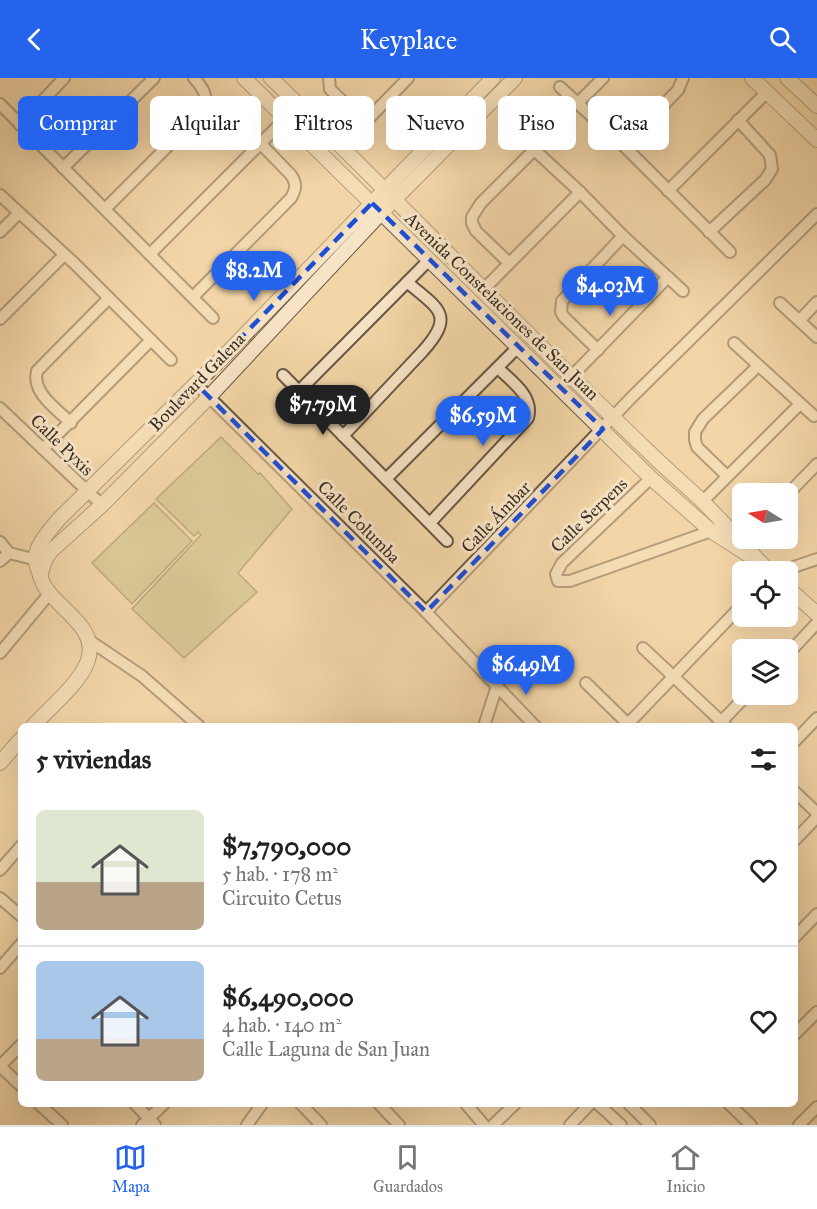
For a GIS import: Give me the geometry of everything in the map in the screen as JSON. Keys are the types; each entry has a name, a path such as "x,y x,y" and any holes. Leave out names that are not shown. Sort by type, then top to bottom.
{"street":[{"path":"47,96 64,78"},
{"path":"63,168 154,78"},
{"path":"105,209 201,113 206,105 206,92 194,78"},
{"name":"Avenida Constelaciones de San Juan","path":"244,78 273,106"},
{"name":"Avenida Constelaciones de San Juan","path":"271,78 290,96"},
{"path":"329,78 330,89 337,96"},
{"path":"374,113 408,78"},
{"name":"Boulevard Galena","path":"42,555 102,505 208,397 493,78"},
{"name":"Boulevard Galena","path":"389,195 515,78"},
{"path":"578,104 603,78"},
{"path":"669,99 678,90 682,78"},
{"path":"752,78 817,140"},
{"path":"788,78 817,106"},
{"path":"560,87 588,113"},
{"path":"668,191 767,92"},
{"path":"0,104 18,123"},
{"path":"709,232 765,180 772,169 770,155 738,120"},
{"path":"261,142 273,130"},
{"path":"193,297 291,198 294,192 295,181 291,175 261,144"},
{"path":"45,150 213,318"},
{"path":"150,254 253,150"},
{"name":"Avenida Constelaciones de San Juan","path":"318,150 651,478 711,531 732,541"},
{"name":"Avenida Constelaciones de San Juan","path":"346,150 613,418 703,501 732,532"},
{"path":"509,263 476,231 472,217 480,203 534,150 683,291"},
{"path":"628,150 729,252"},
{"path":"484,289 580,192"},
{"path":"0,195 171,360"},
{"name":"Boulevard Galena","path":"42,555 60,518 377,208"},
{"path":"0,232 19,213"},
{"name":"Calle Ámbar","path":"426,612 613,418 817,214"},
{"path":"598,350 564,317 561,312 562,301 623,236"},
{"path":"0,319 64,255"},
{"path":"299,391 429,260"},
{"path":"572,376 668,277"},
{"path":"343,436 436,337 441,327 442,320 438,311 407,282"},
{"path":"71,423 41,394 36,381 37,371 109,298"},
{"path":"800,320 817,302"},
{"path":"780,303 817,337"},
{"path":"43,449 151,340"},
{"path":"734,344 814,416"},
{"path":"386,479 518,347"},
{"path":"727,476 697,447 695,432 702,419 758,366"},
{"path":"430,524 528,418 531,409 528,400 498,368"},
{"path":"283,375 447,541"},
{"name":"Calle Columba","path":"196,384 426,612 532,723"},
{"path":"703,501 800,404"},
{"name":"Calle Pyxis","path":"0,408 102,505"},
{"path":"798,485 815,470"},
{"name":"Calle Serpens","path":"651,478 562,563 557,569 556,578 561,582 570,581 711,531"},
{"path":"711,531 726,526"},
{"path":"0,542 9,553"},
{"path":"749,549 760,561"},
{"path":"0,561 9,553 42,555 40,576 49,594 75,618 90,641 142,676 196,723"},
{"path":"798,566 817,559"},
{"path":"0,653 49,594"},
{"path":"798,600 816,623 798,643"},
{"path":"629,723 732,615"},
{"path":"36,723 82,672 88,662 90,641"},
{"path":"643,648 721,723"},
{"path":"586,682 625,723"},
{"path":"485,723 497,686"},
{"path":"723,723 738,705"},
{"path":"798,738 817,718"},
{"path":"0,763 18,742"},
{"path":"798,795 817,815 798,837"},
{"path":"0,870 18,849"},
{"path":"0,898 18,913"},
{"path":"798,934 817,914"},
{"path":"0,968 18,947"},
{"path":"798,1031 817,1012"},
{"path":"18,1048 0,1066 18,1083"},
{"path":"42,1107 62,1125"},
{"path":"137,1107 148,1123 161,1107"},
{"path":"247,1125 260,1107"},
{"path":"304,1107 321,1125"},
{"path":"383,1107 399,1125"},
{"path":"469,1107 484,1125"},
{"path":"493,1125 512,1107"},
{"path":"570,1125 587,1107"},
{"path":"601,1107 620,1124 632,1107"},
{"path":"635,1107 650,1125"},
{"path":"732,1107 751,1125"},
{"path":"799,1125 817,1107"}],"highlighted area":[{"path":"372,203 603,429 426,612 196,384"}],"shaded area":[{"path":"221,437 258,474 260,473 292,509 238,573 257,592 184,658 132,609 201,535 198,532 194,536 156,499"},
{"path":"154,503 192,541 132,604 92,563"}]}
